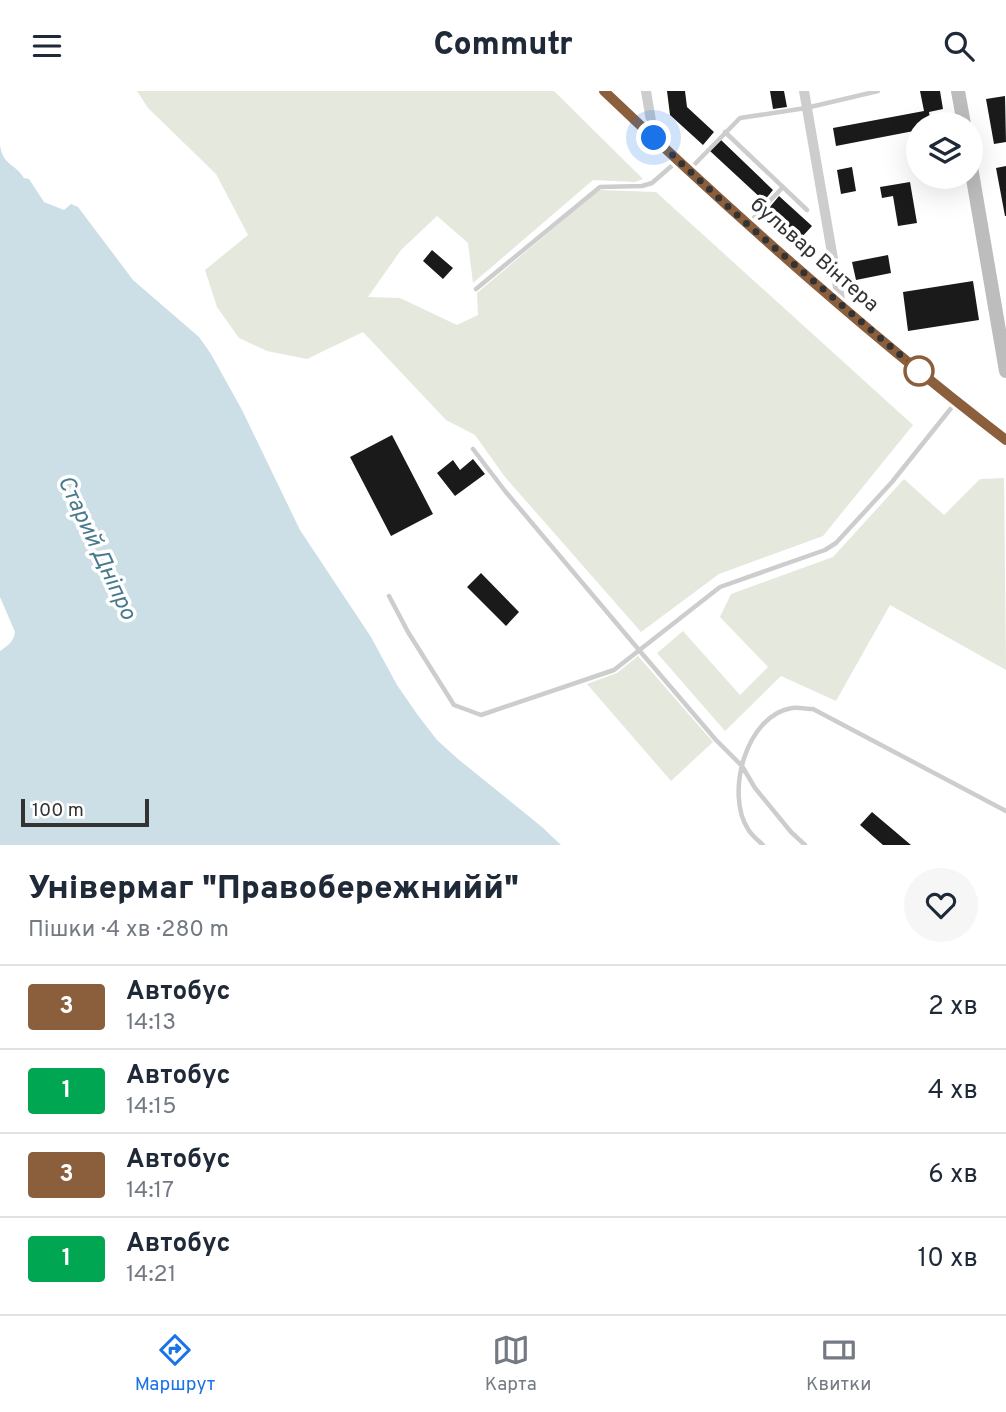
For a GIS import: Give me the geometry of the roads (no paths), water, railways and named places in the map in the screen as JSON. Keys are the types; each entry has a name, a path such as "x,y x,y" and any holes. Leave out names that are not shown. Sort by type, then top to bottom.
{"street":[{"name":"бульвар Вінтера","path":"604,91 748,225 956,402 1006,440"},
{"path":"646,91 654,138"},
{"path":"804,91 841,305"},
{"path":"958,91 962,112"},
{"path":"975,189 1006,371"}],"lane":[{"path":"476,289 600,187 642,186 652,183 684,165 740,118 878,91"},
{"path":"725,132 807,210"},
{"path":"748,225 783,187"},
{"path":"389,596 408,632 454,705 481,715 614,670 720,587 836,543 892,481 956,402"},
{"path":"472,449 639,650 716,740 742,766 755,787 791,832 805,845"},
{"path":"763,845 747,828 737,795 742,766 758,730 768,717 792,708 813,709 1006,811"}],"water":[{"name":"Старий Дніпро","path":"0,145 7,161 24,178 29,179 44,202 64,210 71,204 78,207 133,280 199,337 242,410 300,530 371,637 397,685 417,714 437,740 561,845 0,845 0,651 12,641 15,632 0,597"}]}
